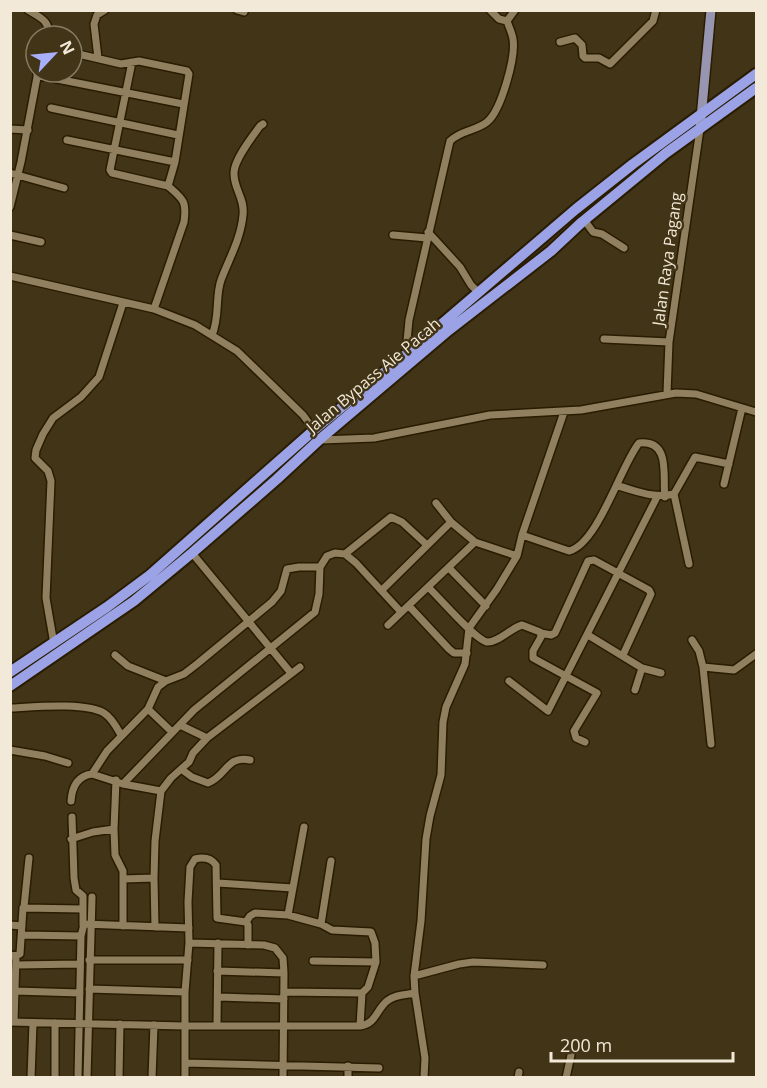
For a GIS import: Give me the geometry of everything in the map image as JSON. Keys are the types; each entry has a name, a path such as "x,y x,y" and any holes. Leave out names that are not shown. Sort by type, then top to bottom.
{"highway":[{"path":"10,672 54,644 150,575 317,435 409,352 576,209 702,112 756,74"},
{"name":"Jalan Bypass Aie Pacah","path":"10,686 134,601 277,479 317,435 551,251 582,222 666,153 756,88"}],"main road":[{"path":"700,129 711,10"}],"street":[{"path":"28,10 48,24"},
{"path":"98,58 94,24 97,15 105,10"},
{"path":"490,10 499,19 507,21"},
{"path":"507,21 515,10"},
{"path":"560,42 575,38 582,45 585,58 598,58 610,64 653,21 656,10"},
{"path":"409,352 408,331 450,141 456,134 485,124 496,110 512,62 513,40 507,21"},
{"path":"84,55 121,64 139,61 187,71 189,77 175,162 168,186"},
{"path":"132,62 114,150 112,173 168,186 184,201 186,209 184,222 154,309"},
{"path":"84,82 183,104"},
{"path":"10,207 19,174 36,84"},
{"path":"51,108 178,135"},
{"path":"212,335 217,320 220,281 231,259 243,216 243,200 235,180 235,168 247,145 263,124"},
{"path":"10,129 28,130"},
{"name":"Jalan Raya Pagang","path":"667,393 669,342 700,129"},
{"path":"67,140 175,162"},
{"path":"10,172 64,188"},
{"path":"582,222 585,221 593,232 603,234 624,248"},
{"path":"10,235 41,242"},
{"path":"393,235 428,235 460,267 478,292"},
{"path":"10,276 154,309 181,318 237,351 303,415 317,435 374,438 490,415 581,410 667,393 696,394 756,412"},
{"path":"54,644 46,598 51,481 48,471 35,458 36,450 52,418 81,397 99,377 123,303"},
{"path":"604,339 669,342"},
{"path":"724,484 742,408"},
{"path":"424,1077 424,1058 414,976 421,921 426,839 442,769 443,722 446,707 465,664 469,628 486,606 517,556 564,412"},
{"path":"509,681 548,711 661,497 663,457 657,448 645,442 636,446 618,486 591,532 574,549 569,551 522,535"},
{"path":"688,564 674,495 695,457 729,464"},
{"path":"618,486 661,497 674,495"},
{"path":"436,503 451,522 475,542 517,556"},
{"path":"345,554 391,517 402,522 427,545"},
{"path":"382,590 451,522"},
{"path":"388,625 475,542"},
{"path":"192,553 291,673"},
{"path":"123,926 123,868 115,855 114,829 120,782 194,710 315,612 320,594 320,567 327,556 335,553 345,554 401,612"},
{"path":"429,588 482,640 488,642 522,625 550,635 555,633 588,561 594,560 649,590 651,594 623,655"},
{"path":"92,774 99,760 148,709 158,687 184,674 249,622 281,591 286,569 320,567"},
{"path":"449,567 486,606"},
{"path":"409,606 449,649 454,653 466,652"},
{"path":"541,633 542,637 533,651 533,658 597,693 574,731 576,738 585,742"},
{"path":"588,635 642,668 661,673"},
{"path":"692,640 699,651 703,667 711,744"},
{"path":"703,667 734,670 756,654"},
{"path":"115,656 128,666 166,681"},
{"path":"154,927 155,841 161,791 207,738 300,667"},
{"path":"635,690 642,668"},
{"path":"10,708 80,707 97,710 109,717 121,735"},
{"path":"148,709 172,732"},
{"path":"180,725 207,738"},
{"path":"10,750 45,756 68,763"},
{"path":"181,769 192,777 208,783 235,760 250,760"},
{"path":"71,801 77,780 92,774 161,791"},
{"path":"72,817 74,878 76,890 83,896 82,909 90,960 87,1077"},
{"path":"288,915 304,827"},
{"path":"71,839 93,832 114,829"},
{"path":"29,858 24,907 22,908 20,954 13,956 16,965 12,1022 185,1026 360,1026 372,1022 386,1001 393,997 415,993"},
{"path":"185,1077 188,902 191,864 195,859 201,858 214,862 218,869 217,918 246,922"},
{"path":"321,924 331,861"},
{"path":"123,879 154,878"},
{"path":"218,883 293,888"},
{"path":"78,1077 81,936 86,925 92,897"},
{"path":"24,907 82,909"},
{"path":"248,945 246,922 249,916 255,913 288,915 321,924 332,930 371,932 375,943 376,962 368,987 362,993 360,1026"},
{"path":"10,925 22,926"},
{"path":"86,925 189,928"},
{"path":"22,935 81,936"},
{"path":"189,943 275,948 283,958 283,1077"},
{"path":"217,1025 219,943"},
{"path":"90,960 188,960"},
{"path":"313,961 376,962"},
{"path":"414,976 473,962 543,965"},
{"path":"16,965 80,964"},
{"path":"217,971 284,973"},
{"path":"89,989 185,992"},
{"path":"15,991 80,993"},
{"path":"219,997 362,993"},
{"path":"31,1077 33,1023"},
{"path":"55,1023 55,1077"},
{"path":"119,1077 120,1024"},
{"path":"152,1077 154,1025"},
{"path":"566,1077 571,1055"},
{"path":"185,1063 379,1068"},
{"path":"348,1066 348,1077"}]}
